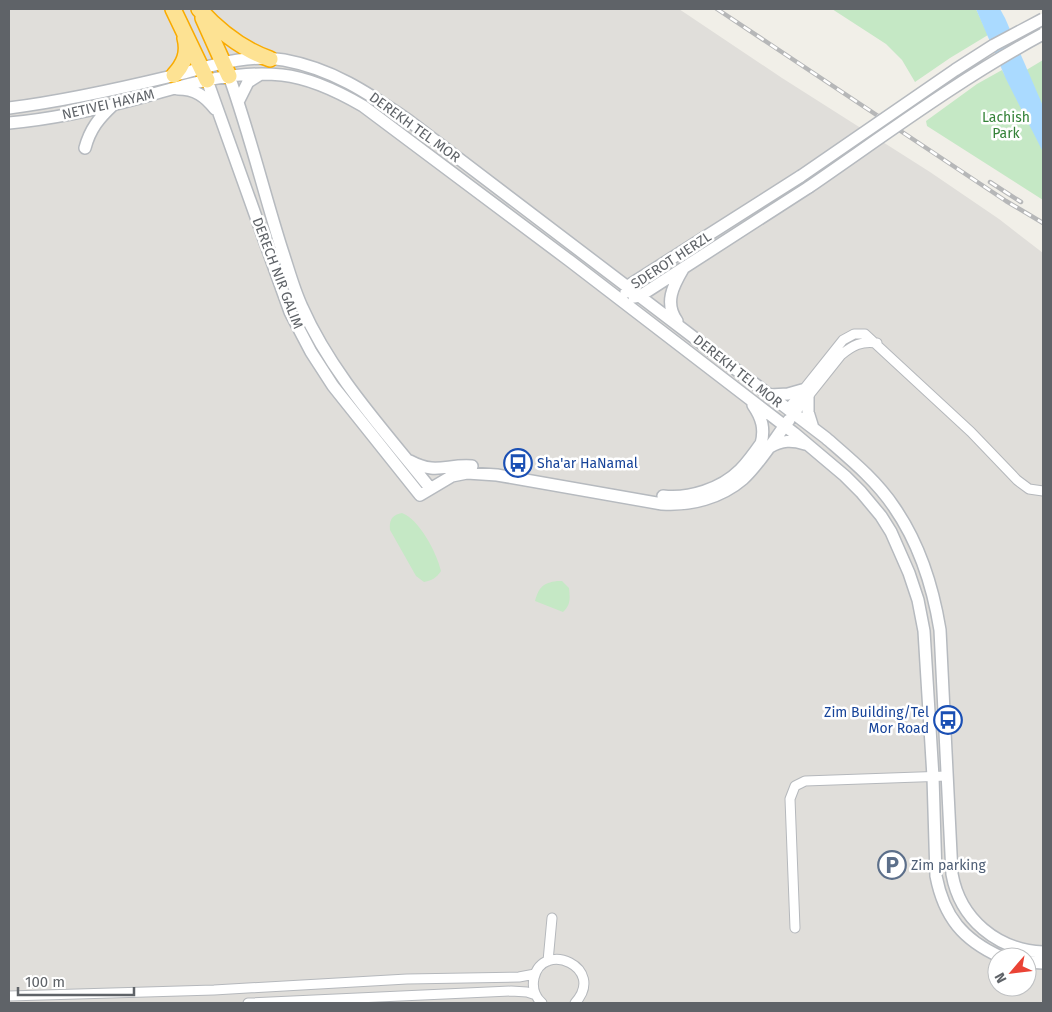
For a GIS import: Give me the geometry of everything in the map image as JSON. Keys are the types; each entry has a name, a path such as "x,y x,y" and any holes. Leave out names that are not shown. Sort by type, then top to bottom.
{"highway":[{"path":"173,9 204,74"},
{"path":"198,9 232,40 249,50 270,58"},
{"name":"DERECH NIR GALIM","path":"198,9 226,69"},
{"path":"171,82 185,60 187,47 181,27"}],"street":[{"name":"SDEROT HERZL","path":"623,301 628,286 801,176 955,70 994,45 1043,19"},
{"name":"SDEROT HERZL","path":"623,301 640,296 809,188 968,78 1043,34"},
{"name":"DEREKH TEL MOR","path":"204,74 270,58 302,64 324,71 365,90 408,120 681,326 791,411 867,476 894,507 905,525 924,568 933,596 940,630 952,874 960,902 973,921 992,935 1012,945 1033,952 1043,952"},
{"name":"DEREKH TEL MOR","path":"226,69 300,78 345,96 363,106 782,423 845,476 861,492 881,516 894,539 909,573 918,600 924,631 936,876 940,894 946,909 962,932 987,950"},
{"name":"DERECH NIR GALIM","path":"204,74 290,312 310,352 333,386 417,492 427,485 341,376 320,344 301,305 270,213 238,102 226,69"},
{"name":"NETIVEI HAYAM","path":"9,108 171,82 204,74"},
{"path":"238,102 248,82 260,74"},
{"name":"NETIVEI HAYAM","path":"9,123 66,115 114,104 171,82"},
{"path":"171,82 200,94 208,100 219,114"},
{"path":"86,148 90,132 95,124 114,104"},
{"path":"681,326 671,312 670,305 673,289 685,267"},
{"path":"427,485 467,472 497,475 662,504 685,504 704,499 732,486 746,475 764,447 805,393 841,355 859,342 877,344 971,432 1017,480 1029,489 1043,491"},
{"path":"770,395 805,393"},
{"path":"805,393 812,428"},
{"path":"750,399 762,422 764,447"},
{"path":"408,460 428,469 439,470 465,466 484,467 672,497 705,490 725,481 764,447 790,440 808,445"},
{"path":"427,485 450,468"},
{"path":"795,928 790,799 795,786 805,781 947,776"},
{"path":"548,961 552,918"},
{"path":"542,1003 536,995 535,974 548,961 561,959 569,961 583,978 583,991 575,1003"},
{"path":"9,996 214,990 407,979 519,977 535,974"},
{"path":"248,1003 511,991 527,992 536,995"}],"shaded area":[{"path":"9,9 679,9 782,78 930,172 999,219 1043,253 1043,1003 9,1003"}],"green space":[{"path":"832,9 976,9 988,35 915,82 902,60 886,44"},
{"name":"Lachish Park","path":"1043,60 1043,200 927,126 926,121 977,84 1002,70 1008,81"},
{"path":"402,513 408,516 421,529 436,555 441,571 432,579 424,582 416,576 390,530 392,518"},
{"path":"562,581 569,588 569,604 563,612 535,601 542,586"}],"water":[{"path":"976,9 1000,9 1005,18 1043,106 1043,152 1006,79"}],"railway":[{"path":"717,9 1006,201 1043,223"},
{"path":"990,182 1021,202"}],"place":[{"name":"Sha'ar HaNamal","path":"518,463"},
{"name":"Zim Building/Tel Mor Road","path":"948,720"},
{"name":"Zim parking","path":"892,865"}]}
